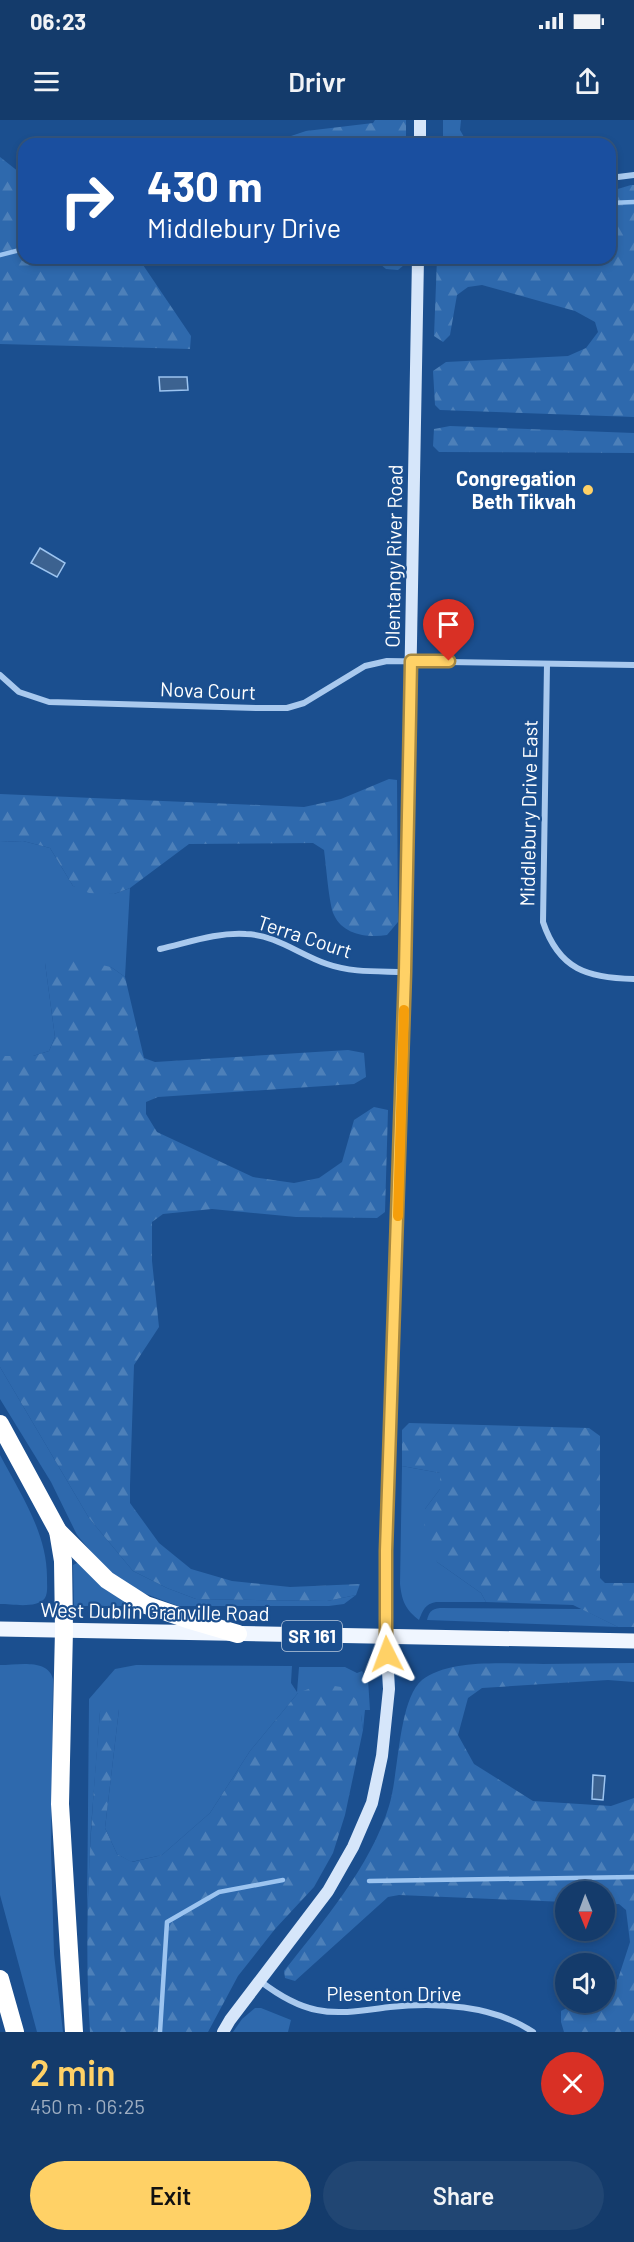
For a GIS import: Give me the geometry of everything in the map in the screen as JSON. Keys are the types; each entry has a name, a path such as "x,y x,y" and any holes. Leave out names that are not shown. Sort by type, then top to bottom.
{"highway":[{"path":"0,1424 58,1531 107,1580 146,1605 187,1620 238,1634"},
{"path":"58,1531 63,1560 64,1630 60,1804 74,2032"},
{"path":"0,1979 15,2032"}],"main road":[{"path":"420,120 420,138"},
{"name":"Olentangy River Road","path":"223,2032 328,1891 353,1847 372,1803 382,1756 389,1689 386,1637 386,1551 405,972 418,264"},
{"name":"West Dublin Granville Road","path":"0,1629 634,1641"}],"street":[{"path":"616,177 634,175"},
{"name":"Nova Court","path":"0,675 19,692 37,700 49,702 279,708 303,703 365,666 387,661 634,665"},
{"name":"Middlebury Drive East","path":"548,664 542,909 547,935 571,966 594,976 634,979"},
{"name":"Terra Court","path":"160,949 224,935 245,933 282,943 336,967 349,970 405,972"},
{"name":"Plesenton Drive","path":"259,1981 276,1994 316,2010 333,2012 431,2006 465,2008 500,2015 533,2032"}],"green space":[{"path":"375,120 406,120 406,138 285,138 306,131 373,123"},
{"path":"443,120 461,120 460,130 465,138 443,138"},
{"path":"0,157 18,171 18,264 142,264 191,336 190,349 0,344"},
{"path":"634,185 634,417 440,410 435,405 433,371 446,362 568,356 586,348 598,332 595,322 575,311 482,285 468,287 457,295 450,335 443,342 434,336 437,264 616,264 616,190"},
{"path":"380,264 404,264 398,270 386,269"},
{"path":"450,426 634,433 634,453 439,452 433,446 434,429"},
{"path":"389,779 397,780 398,922 387,935 357,934 338,922 331,903 324,850 313,843 189,844 130,888 114,894 89,893 73,886 50,848 23,841 0,842 0,794 304,807 341,799"},
{"path":"23,841 50,848 73,886 114,894 130,888 125,977 111,967 45,963 55,1037 49,1051 33,1056 0,1056 0,842"},
{"path":"65,957 111,967 125,977 144,1058 155,1062 348,1050 364,1053 366,1077 354,1084 158,1097 146,1102 146,1114 157,1132 253,1177 294,1183 319,1178 342,1162 354,1120 374,1107 388,1110 385,1212 377,1218 296,1217 212,1209 163,1214 152,1222 152,1261 159,1327 134,1365 130,1485 130,1503 159,1543 191,1569 232,1581 290,1587 360,1584 356,1595 327,1601 196,1599 133,1571 89,1518 0,1367 0,1056 33,1056 49,1051 55,1037 45,963"},
{"path":"0,1367 89,1518 133,1571 196,1599 327,1601 356,1595 344,1604 329,1606 178,1606 138,1591 118,1578 98,1560 77,1535 51,1482 0,1399"},
{"path":"409,1423 589,1428 600,1436 600,1578 605,1583 634,1583 634,1627 618,1627 573,1605 486,1602 481,1593 437,1562 424,1540 425,1509 440,1489 440,1473 402,1466 402,1430"},
{"path":"0,1455 32,1515 43,1547 47,1591 45,1598 36,1604 0,1604"},
{"path":"402,1466 440,1473 440,1489 425,1509 437,1562 481,1593 486,1602 432,1603 425,1608 419,1620 407,1608 400,1584"},
{"path":"79,1562 126,1602 126,1606 74,1606 73,1565"},
{"path":"440,1608 582,1609 618,1627 427,1620 431,1611"},
{"path":"634,1663 634,1682 608,1680 482,1688 468,1698 458,1735 474,1764 533,1801 611,1806 634,1798 634,2032 564,2032 561,2022 561,2013 615,2013 615,1981 618,1979 630,1942 626,1910 619,1904 615,1904 615,1881 555,1881 555,1902 399,1895 388,1897 295,1981 285,1978 284,1971 344,1893 381,1828 392,1793 408,1704 414,1690 422,1680 448,1668 464,1665"},
{"path":"0,1665 39,1665 50,1672 53,1679 51,1850 54,1954 63,2032 37,2032 0,1895"},
{"path":"136,1665 292,1666 291,1683 297,1692 299,1667 345,1667 357,1673 362,1671 368,1679 370,1710 365,1710 363,1730 361,1715 298,1693 250,1751 210,1813 162,1855 131,1862 117,1854 105,1828 119,1709 100,1712 87,1917 89,1699 115,1669"},
{"path":"321,1684 341,1687 356,1699 363,1730 345,1815 333,1853 314,1887 275,1929 238,1976 208,2032 90,2032 88,1912 100,1712 112,1700 119,1709 105,1828 117,1854 132,1862 162,1855 210,1813 250,1751 298,1693"},
{"path":"255,2008 261,2008 291,2020 288,2032 233,2032 242,2019"}],"shaded area":[{"path":"159,377 187,377 188,390 160,391"},
{"path":"40,548 65,563 57,577 31,563"},
{"path":"593,1775 605,1776 603,1800 592,1799"}],"waterway":[{"path":"616,203 634,202"},
{"path":"0,255 18,250"},
{"path":"369,1881 634,1877"},
{"path":"160,2032 167,1922 219,1892 283,1880"}],"slow traffic":[{"path":"398,1216 404,1010"}],"place":[{"name":"Congregation Beth Tikvah","path":"588,490"}],"route":[{"path":"387,1654 386,1551 390,1487 405,972 411,661 449,661"}]}
